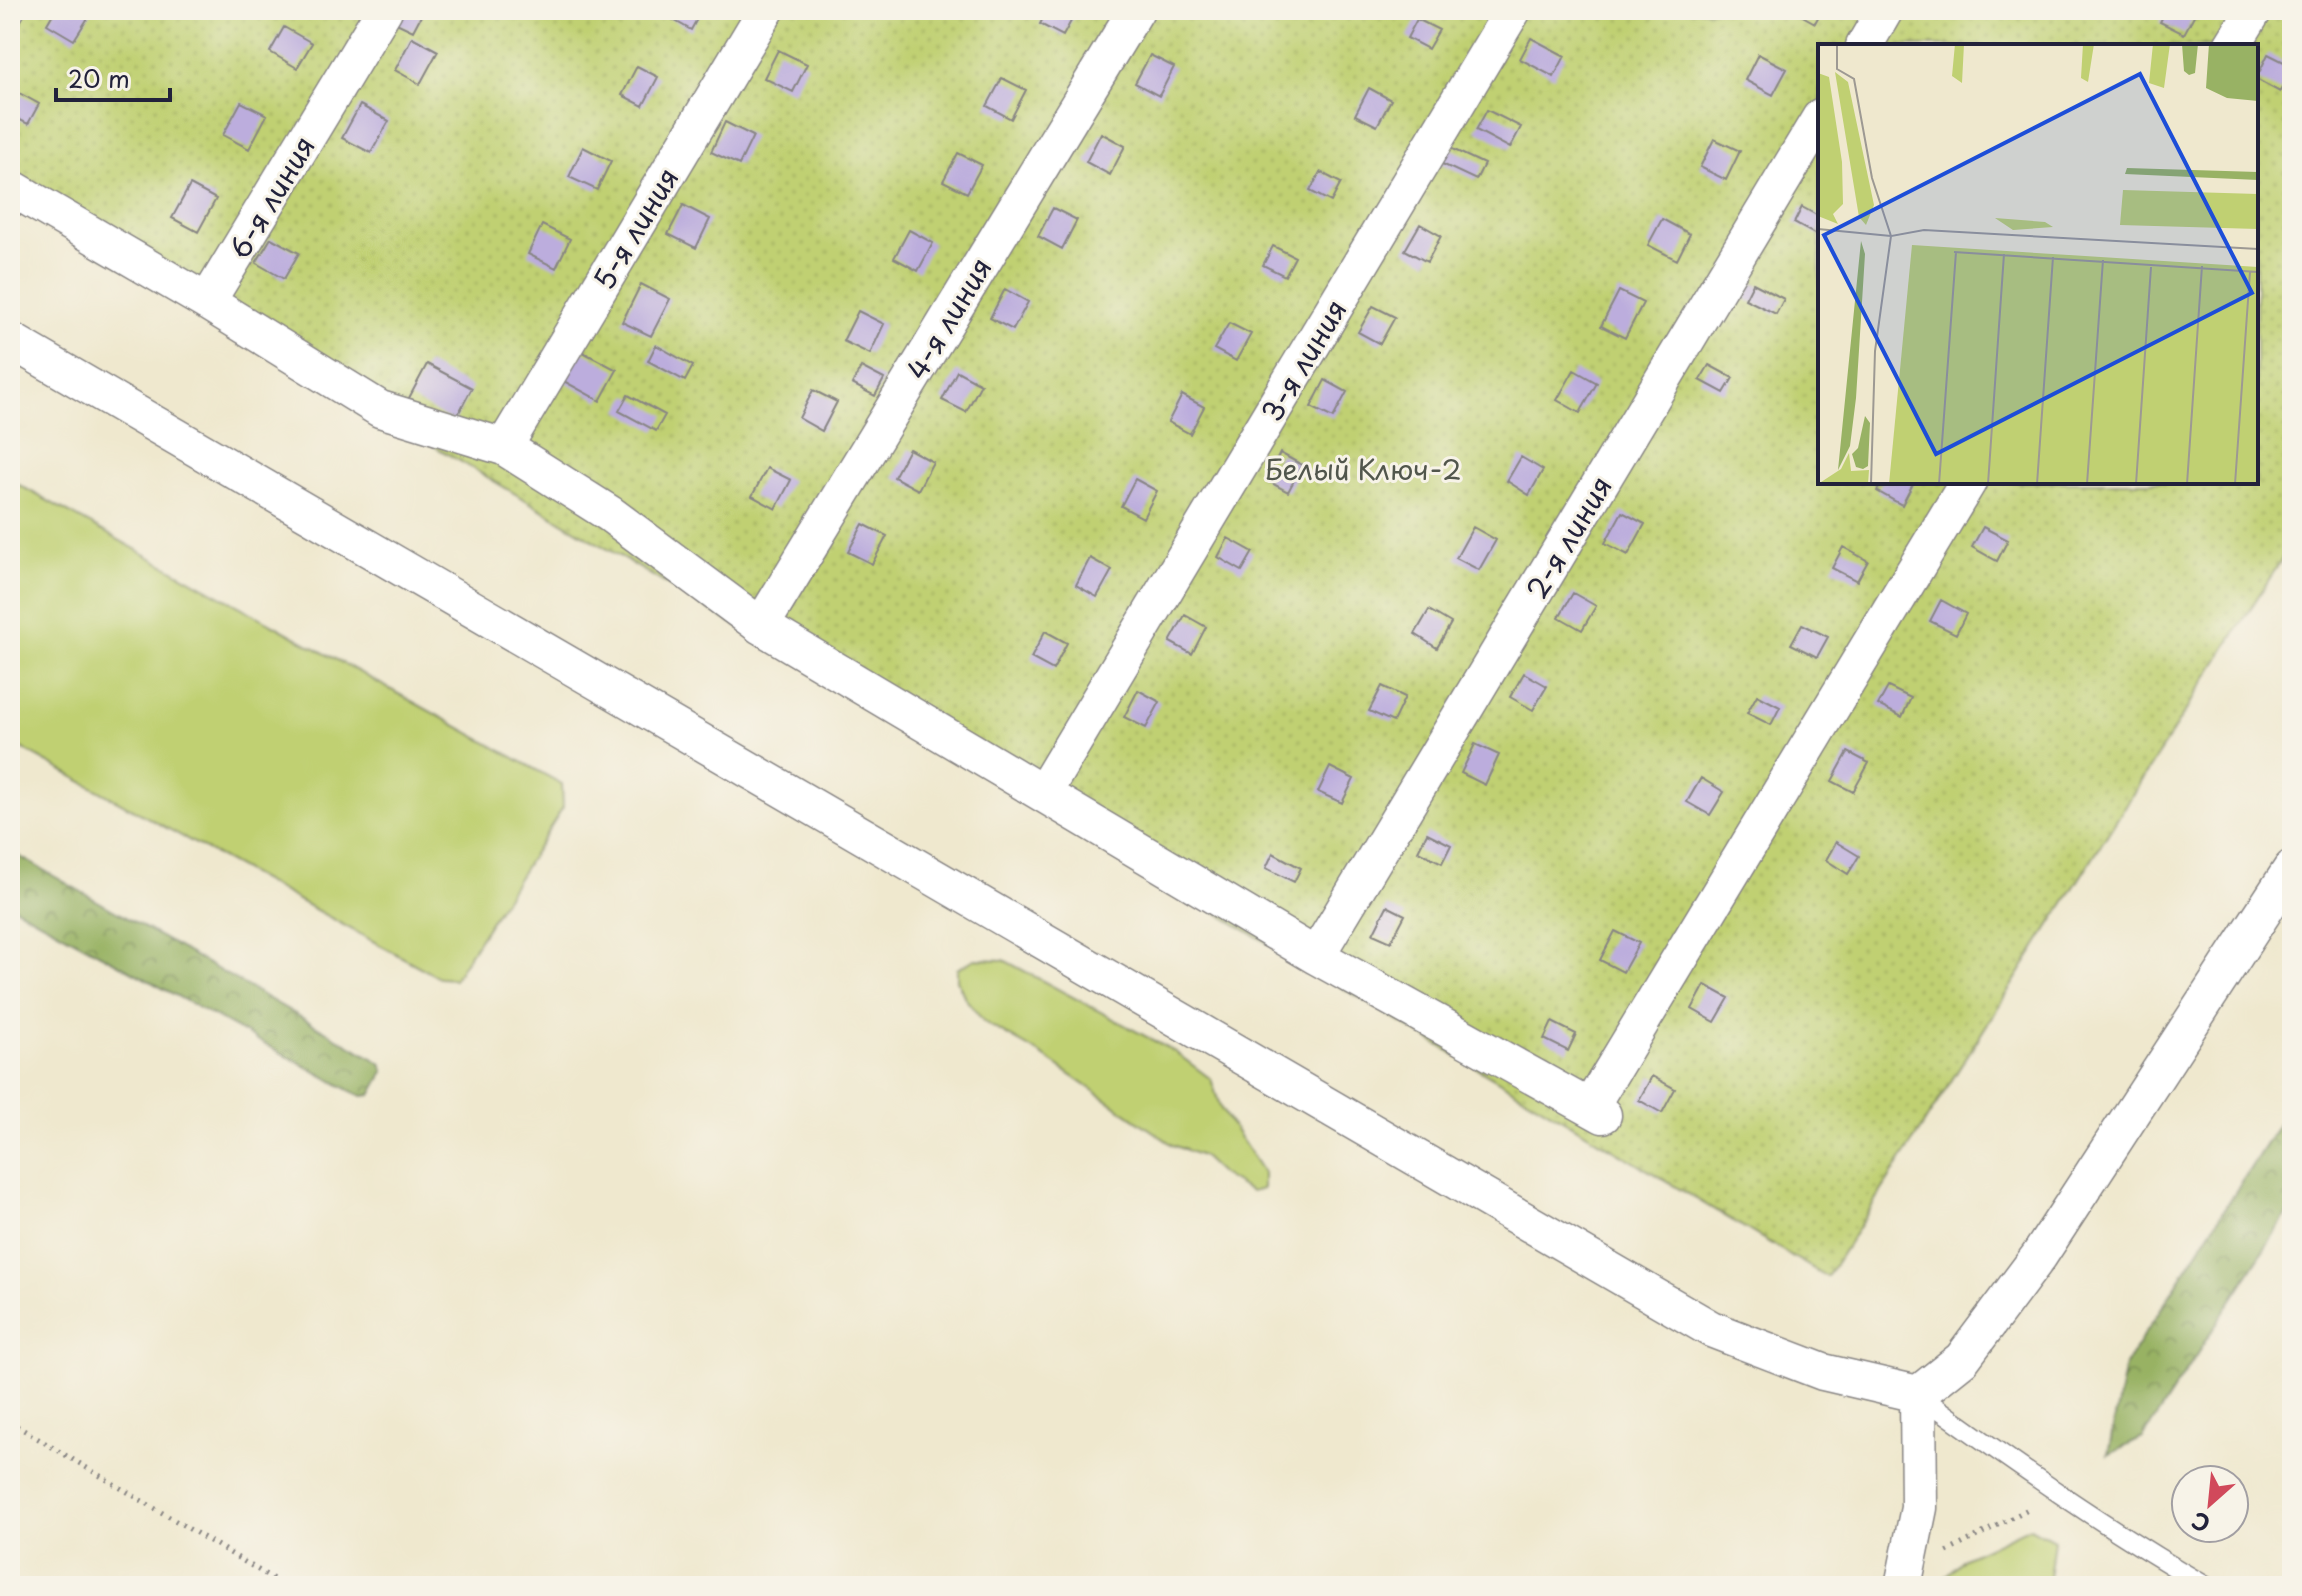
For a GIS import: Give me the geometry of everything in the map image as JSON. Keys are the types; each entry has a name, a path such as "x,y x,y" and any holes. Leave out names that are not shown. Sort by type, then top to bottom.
{"street":[{"name":"6-я линия","path":"207,302 384,10"},
{"name":"5-я линия","path":"504,447 766,10"},
{"name":"4-я линия","path":"761,626 1136,10"},
{"name":"3-я линия","path":"1043,793 1513,10"},
{"path":"1865,44 1885,10"},
{"path":"2233,44 2254,10"},
{"name":"2-я линия","path":"1316,956 1818,121"},
{"path":"10,187 207,302 380,409 504,447 610,514 761,626 1316,956 1597,1111 1967,484"},
{"path":"10,340 1711,1329 1823,1372 1918,1394"},
{"path":"1918,1394 1962,1359 2039,1256 2292,868"},
{"path":"1903,1586 1919,1508 1918,1394"}],"lane":[{"path":"10,21 16,10"},
{"path":"1918,1394 2058,1494 2206,1586"}],"path":[{"path":"10,1422 285,1586"},
{"path":"1945,1553 2058,1494"}],"green space":[{"name":"Белый Ключ-2","path":"10,10 2292,10 2292,543 1827,1277 477,471 10,203"},
{"path":"10,480 562,784 563,807 454,979 440,978 10,742"},
{"path":"10,851 381,1063 384,1072 371,1095 362,1096 351,1091 10,905"},
{"path":"975,959 1004,960 1175,1052 1211,1079 1221,1109 1263,1172 1263,1189 1251,1192 1221,1174 1202,1156 1173,1145 1040,1054 984,1022 965,998 957,980 957,969"},
{"path":"2292,1103 2292,1206 2143,1438 2108,1455 2125,1365"},
{"path":"2030,1527 2054,1540 2048,1586 1935,1586 1964,1558"}],"building":[{"path":"55,10 93,10 74,40 47,24"},
{"path":"393,10 423,12 413,31 388,19"},
{"path":"674,10 702,10 691,30 670,18"},
{"path":"1047,10 1077,10 1063,36 1040,24"},
{"path":"1792,10 1822,10 1815,23"},
{"path":"2166,10 2197,10 2184,34 2160,22"},
{"path":"1417,19 1439,30 1428,49 1407,38"},
{"path":"284,27 312,43 297,68 270,52"},
{"path":"412,37 438,51 420,84 395,70"},
{"path":"1531,38 1565,56 1554,77 1520,59"},
{"path":"778,50 807,64 793,92 764,78"},
{"path":"1758,54 1787,69 1773,95 1745,80"},
{"path":"2268,54 2292,66 2280,92 2258,80"},
{"path":"1150,55 1174,67 1159,96 1135,83"},
{"path":"637,66 658,77 643,106 622,95"},
{"path":"1002,78 1026,90 1011,119 987,106"},
{"path":"1369,88 1391,100 1377,126 1355,115"},
{"path":"12,89 39,104 28,124 10,115"},
{"path":"241,102 267,115 249,149 223,135"},
{"path":"360,105 389,121 371,153 342,138"},
{"path":"1487,110 1521,127 1510,148 1476,130"},
{"path":"725,122 753,136 739,165 711,152"},
{"path":"1101,133 1125,146 1110,175 1086,162"},
{"path":"1714,139 1740,151 1726,180 1700,167"},
{"path":"583,147 611,161 597,190 569,177"},
{"path":"1448,147 1484,164 1476,180 1440,163"},
{"path":"958,153 982,165 967,193 943,181"},
{"path":"1320,172 1341,183 1331,202 1310,191"},
{"path":"190,185 216,199 198,232 172,218"},
{"path":"683,205 710,219 696,248 668,234"},
{"path":"1802,207 1818,216 1818,236 1794,223"},
{"path":"1053,208 1077,220 1062,249 1038,236"},
{"path":"1662,219 1690,234 1677,260 1648,245"},
{"path":"1420,224 1441,236 1427,262 1405,250"},
{"path":"542,225 570,239 556,268 528,254"},
{"path":"909,230 933,243 918,271 894,258"},
{"path":"271,238 299,253 284,279 256,263"},
{"path":"1273,246 1295,257 1285,276 1263,265"},
{"path":"1753,283 1784,299 1776,314 1745,299"},
{"path":"641,284 670,299 651,336 622,322"},
{"path":"1005,289 1028,302 1013,330 990,318"},
{"path":"1619,291 1643,303 1625,338 1601,326"},
{"path":"1373,306 1395,317 1380,344 1358,332"},
{"path":"858,311 884,324 870,354 843,341"},
{"path":"1229,323 1251,334 1236,361 1214,349"},
{"path":"656,345 693,366 685,381 648,361"},
{"path":"577,349 617,370 600,401 560,379"},
{"path":"427,364 472,388 454,422 409,398"},
{"path":"1709,365 1733,378 1724,393 1700,380"},
{"path":"861,367 884,379 875,396 852,384"},
{"path":"1574,370 1597,383 1580,413 1557,400"},
{"path":"957,371 981,384 966,412 942,400"},
{"path":"1325,380 1347,392 1333,418 1311,407"},
{"path":"813,390 837,402 822,431 799,418"},
{"path":"628,395 665,415 656,431 619,411"},
{"path":"1182,395 1204,407 1190,434 1168,422"},
{"path":"909,449 933,462 918,490 894,477"},
{"path":"1280,453 1302,465 1288,492 1266,480"},
{"path":"1521,457 1543,470 1529,495 1507,481"},
{"path":"767,468 791,480 776,509 752,496"},
{"path":"1135,479 1157,491 1143,518 1121,506"},
{"path":"1881,484 1913,484 1902,505 1877,491"},
{"path":"1622,512 1645,524 1628,555 1605,543"},
{"path":"863,524 887,536 872,564 848,552"},
{"path":"1473,527 1496,540 1479,570 1456,558"},
{"path":"1983,527 2008,540 1997,561 1972,547"},
{"path":"1228,538 1253,552 1242,571 1218,557"},
{"path":"1843,547 1868,561 1857,581 1832,568"},
{"path":"1090,558 1112,570 1097,597 1076,585"},
{"path":"1573,593 1596,606 1582,630 1559,617"},
{"path":"1941,600 1966,614 1956,634 1930,621"},
{"path":"1429,610 1451,623 1437,648 1415,634"},
{"path":"1185,615 1206,627 1192,654 1170,642"},
{"path":"1802,624 1828,637 1817,657 1791,644"},
{"path":"1045,631 1067,643 1053,670 1031,658"},
{"path":"1524,673 1547,686 1533,710 1510,697"},
{"path":"1382,686 1405,697 1393,722 1369,711"},
{"path":"1888,687 1911,698 1902,717 1878,705"},
{"path":"1138,690 1160,702 1146,728 1124,717"},
{"path":"1757,695 1780,707 1771,725 1747,713"},
{"path":"1475,744 1499,755 1485,785 1461,773"},
{"path":"1848,752 1869,763 1853,792 1832,781"},
{"path":"1330,767 1354,779 1342,803 1318,792"},
{"path":"1701,778 1724,792 1710,815 1687,802"},
{"path":"1427,833 1451,845 1442,863 1418,851"},
{"path":"1836,842 1859,856 1848,874 1826,860"},
{"path":"1273,853 1301,868 1294,882 1266,868"},
{"path":"1387,906 1405,915 1391,942 1373,934"},
{"path":"1615,931 1639,943 1623,972 1600,960"},
{"path":"1705,985 1729,998 1715,1022 1692,1009"},
{"path":"1552,1022 1576,1034 1568,1051 1544,1039"},
{"path":"1652,1076 1675,1089 1662,1113 1639,1100"}]}
